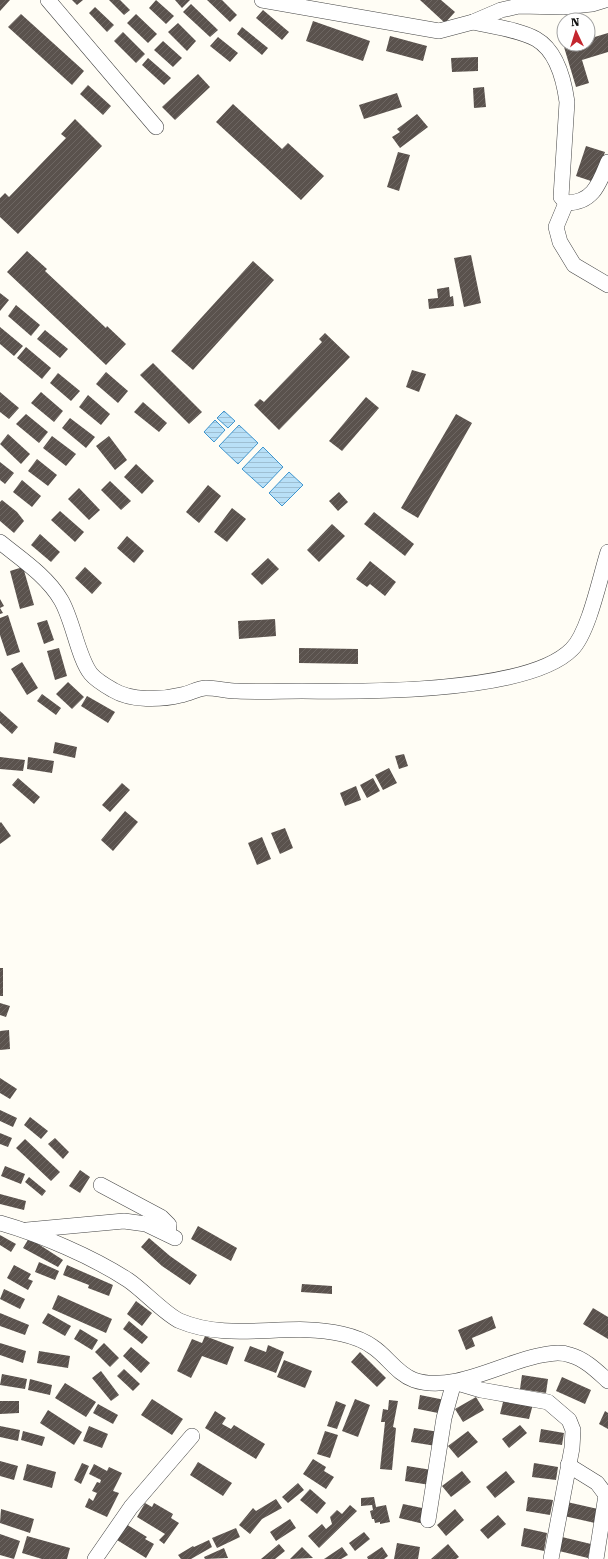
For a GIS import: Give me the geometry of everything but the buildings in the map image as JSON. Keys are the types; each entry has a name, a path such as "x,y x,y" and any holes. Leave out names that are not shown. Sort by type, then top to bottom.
{"street":[{"path":"48,0 156,127"},
{"path":"269,1 439,31 473,22 501,10 519,6 563,7 592,4 605,0"},
{"path":"473,22 514,31 537,40 551,54 558,67 565,87 567,102 561,197 566,203"},
{"path":"566,203 578,203 589,196 598,186 608,162"},
{"path":"566,203 556,227 560,242 574,265 608,285"},
{"path":"0,542 51,585 62,600 70,618 84,660 92,674 114,691 133,697 157,698 180,696 204,688 238,691 345,692 440,688 480,682 529,671 554,661 572,650 583,634 608,552"},
{"path":"26,1230 124,1221 146,1224 172,1236 169,1225 161,1217 101,1186"},
{"path":"0,1223 26,1230 98,1264 126,1279 178,1321 197,1328 229,1332 301,1330 342,1334 372,1346 397,1369 414,1380 454,1382 481,1390 548,1402 568,1420 573,1430 572,1448 551,1559"},
{"path":"454,1382 522,1359 552,1353 569,1354 590,1365 608,1381"},
{"path":"428,1520 444,1418 454,1382"},
{"path":"95,1559 131,1507 192,1436"},
{"path":"568,1465 597,1483 606,1496 596,1559"}],"water":[{"path":"224,411 235,421 228,428 217,418"},
{"path":"215,420 225,430 214,442 204,432"},
{"path":"239,425 258,443 238,464 219,446"},
{"path":"263,447 283,467 263,488 242,469"},
{"path":"289,472 303,485 282,506 269,493"}]}
